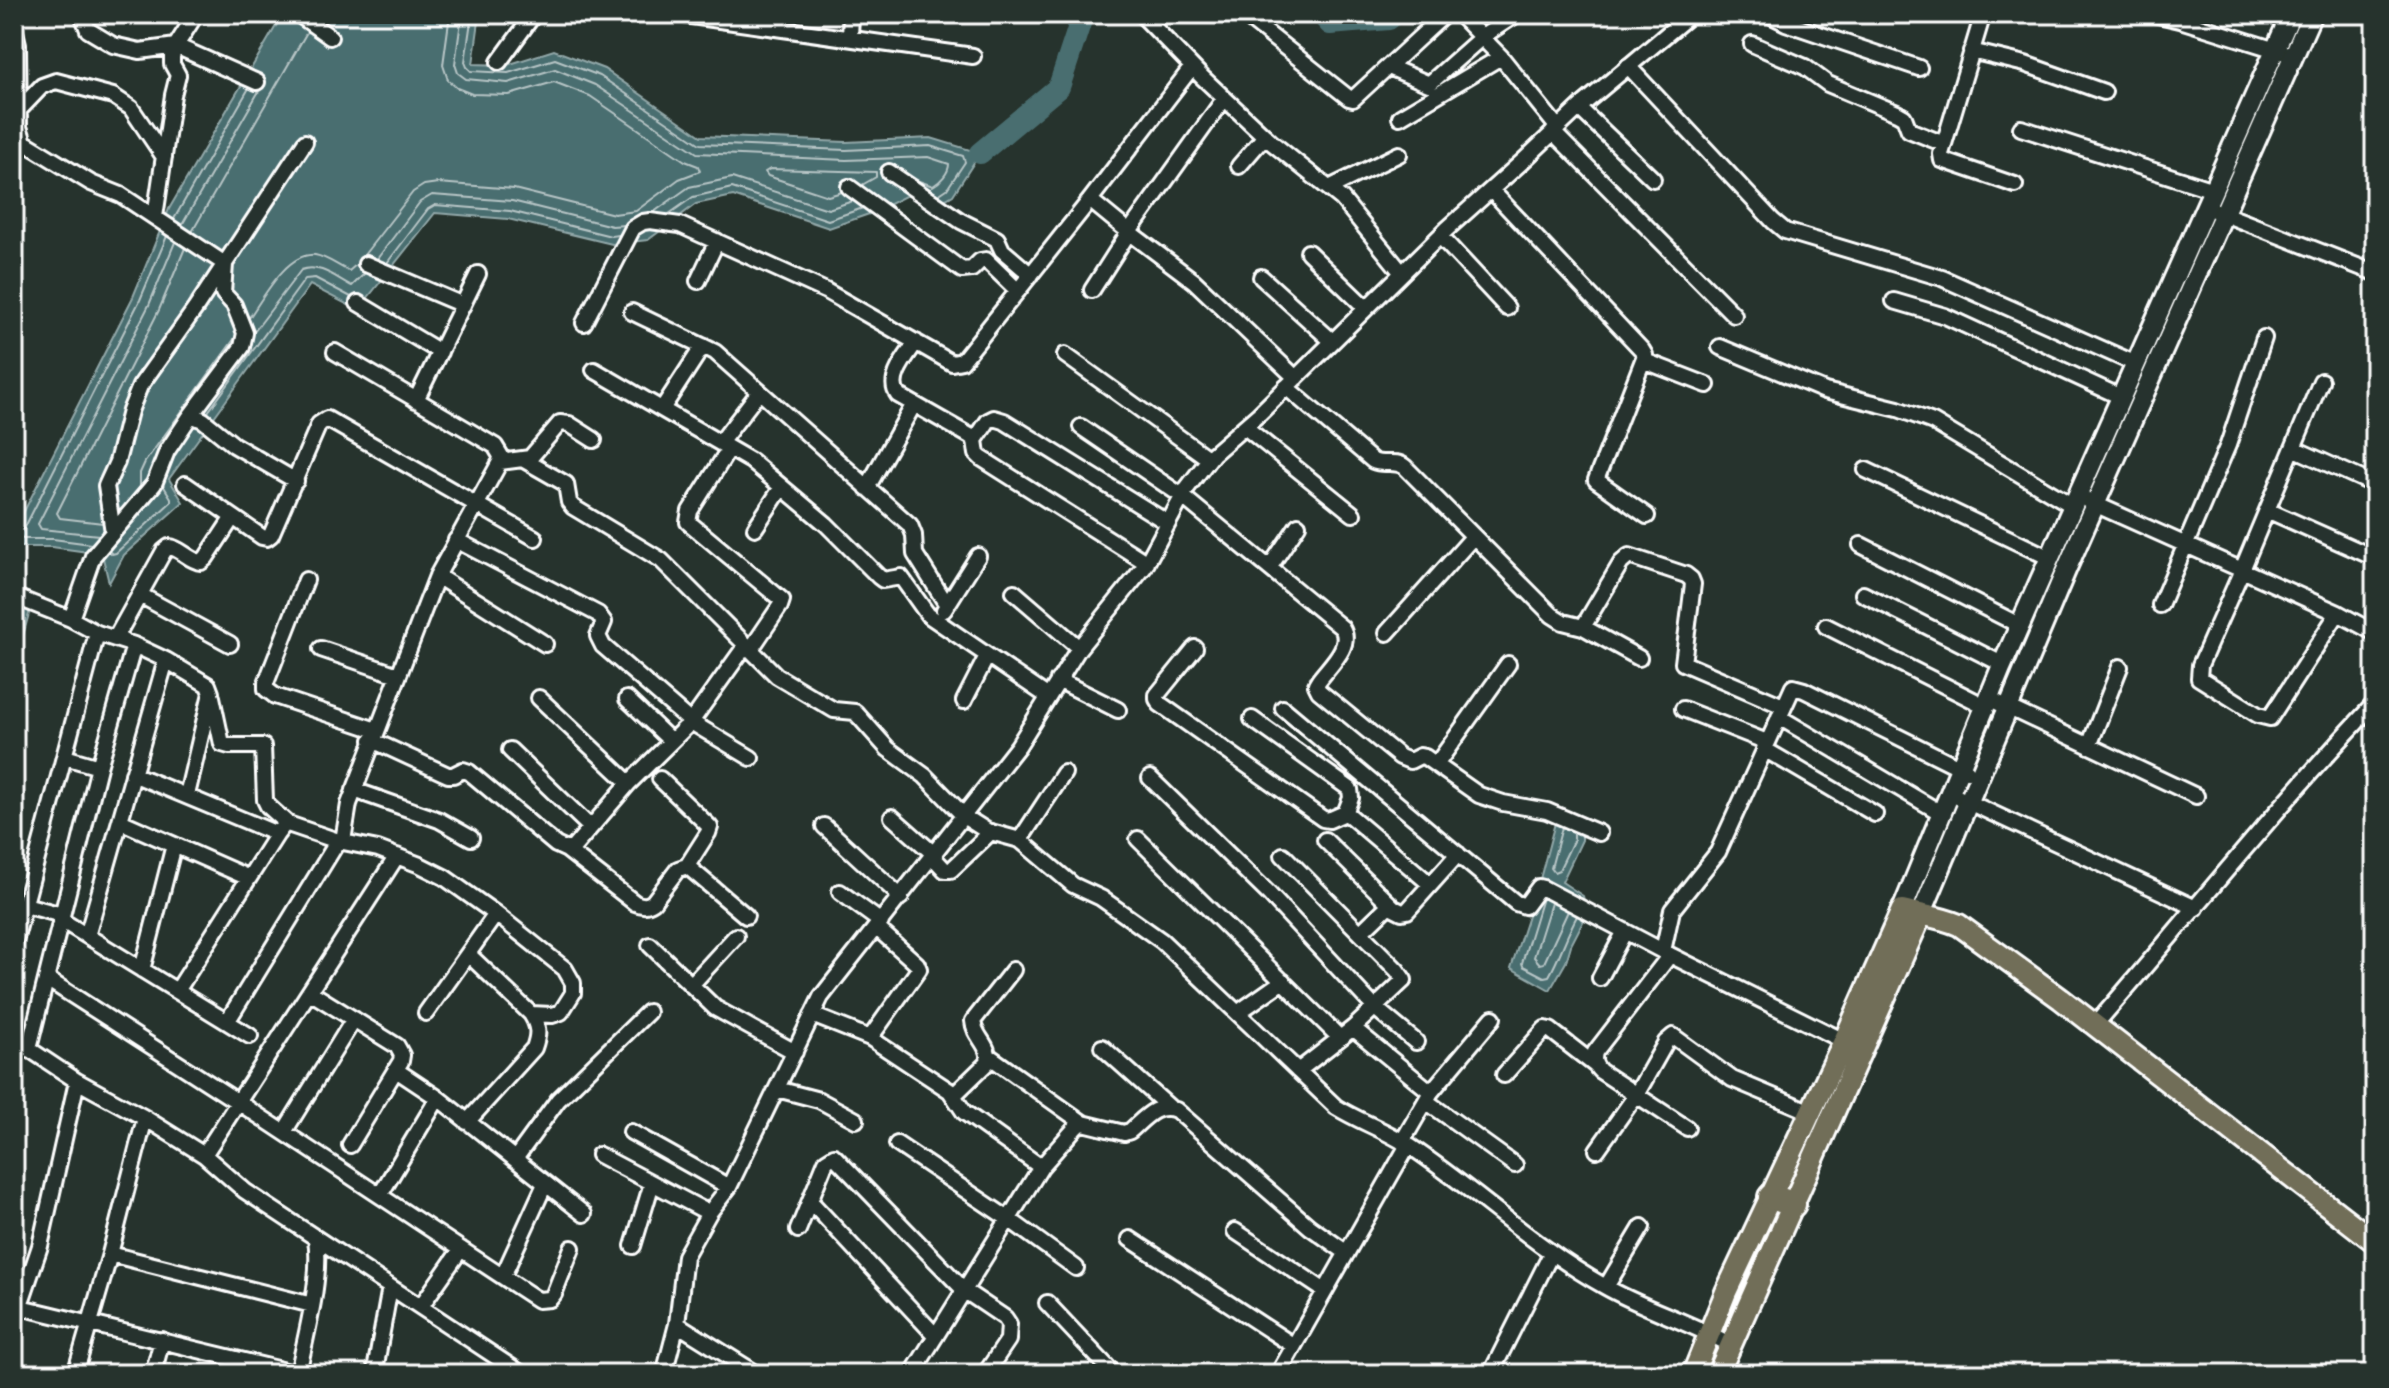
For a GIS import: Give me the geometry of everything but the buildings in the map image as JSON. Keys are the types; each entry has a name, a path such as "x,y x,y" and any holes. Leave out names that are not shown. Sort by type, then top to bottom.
{"main road":[{"path":"1718,1374 1731,1345 1811,1112 1844,1041 1968,803 2095,505 2214,204 2233,146 2291,14"},
{"path":"1693,1374 1726,1292 1782,1201 1912,912 1949,793 2019,625 2136,364 2214,204 2250,156 2312,14"},
{"path":"2233,146 2250,156"},
{"path":"1912,912 1941,917 1959,925 2095,1025 2375,1242"}],"street":[{"path":"82,14 90,33 113,45 140,51 176,46 257,82"},
{"path":"155,217 178,77 172,64 176,46 196,14"},
{"path":"298,14 330,37"},
{"path":"499,62 534,14"},
{"path":"677,14 973,56"},
{"path":"850,38 851,14"},
{"path":"1141,14 1224,99 1342,199 1402,273"},
{"path":"1243,14 1349,98 1357,97 1445,14"},
{"path":"1459,14 1501,57 1556,130 1734,315"},
{"path":"1389,67 1429,84 1482,37 1517,14"},
{"path":"664,1374 677,1324 685,1256 709,1213 729,1187 821,997 1018,746 1079,648 1147,563 1182,496 1209,459 1440,236 1579,108 1691,14"},
{"path":"1768,14 1786,23 1919,68"},
{"path":"1983,14 1944,144 1942,160 1946,164 2015,185"},
{"path":"2154,14 2295,56"},
{"path":"14,27 18,44 20,132 29,146 91,183 121,195 225,264"},
{"path":"1752,44 1805,67 1828,84 1897,113 1904,117 1909,130 1944,144"},
{"path":"1971,51 2025,64 2104,92"},
{"path":"1400,117 1501,57"},
{"path":"1628,66 1785,231 1942,278 2136,364"},
{"path":"584,323 633,228 650,221 674,223 826,291 952,363 958,363 1031,275 1192,67"},
{"path":"19,110 42,86 56,81 113,96 131,108 164,157"},
{"path":"1092,290 1129,232 1224,99"},
{"path":"1579,108 1653,179"},
{"path":"2021,128 2214,204 2375,273"},
{"path":"1239,166 1265,136"},
{"path":"113,532 106,486 117,462 135,398 146,377 305,142"},
{"path":"1329,188 1399,154"},
{"path":"889,172 961,221 997,239 1002,250 1031,275"},
{"path":"849,187 962,270 972,269 980,261 986,260 1018,291"},
{"path":"1491,190 1645,355 1596,480 1647,516"},
{"path":"1090,200 1203,288 1291,382 1373,461 1378,464 1400,464 1552,615 1563,622 1583,627 1639,658"},
{"path":"1440,236 1507,308"},
{"path":"698,281 717,241"},
{"path":"1308,252 1366,308"},
{"path":"71,619 90,561 154,484 167,451 245,341 236,308 223,293 225,264"},
{"path":"366,264 463,305"},
{"path":"416,400 478,274"},
{"path":"1261,277 1332,341"},
{"path":"1894,301 1945,316 2121,397"},
{"path":"358,303 440,352"},
{"path":"632,312 720,356 913,529 915,554 947,605"},
{"path":"2160,605 2228,445 2264,338"},
{"path":"916,342 893,385 898,395 975,440"},
{"path":"662,409 703,346"},
{"path":"1720,347 1825,391 1898,409 1933,422 2075,501 2095,505 2187,545 2338,613 2375,633"},
{"path":"227,1022 341,841 354,790 437,576 500,462 500,451 495,446 335,352"},
{"path":"1065,355 1209,459"},
{"path":"1645,361 1707,385"},
{"path":"594,370 751,461 826,524 879,577 883,580 901,577 923,610 1047,696"},
{"path":"2321,381 2198,672 2199,678 2258,715 2270,718 2338,613"},
{"path":"567,850 573,848 629,783 691,722 780,606 782,600 688,522 690,511 724,446 759,392"},
{"path":"867,488 914,404"},
{"path":"191,415 203,420 234,445 296,481"},
{"path":"185,484 267,538 296,481 319,424 327,419 535,538"},
{"path":"1147,563 981,458 977,454 975,440 988,421 999,419 1168,523"},
{"path":"500,462 530,458 560,423 569,424 594,440"},
{"path":"1081,427 1182,496 1345,633 1344,647 1316,685 1319,691 1405,761 1425,757 1469,789 1490,800 1553,813 1599,833"},
{"path":"1245,427 1353,514"},
{"path":"2293,448 2375,485"},
{"path":"524,460 566,484 573,507 661,560 783,681 834,710 855,712 888,749 925,776 965,817 991,832 1020,840 1073,885 1101,898 1162,941 1336,1107 1405,1143 1475,1192 1551,1254 1606,1287 1731,1345"},
{"path":"1866,470 2050,558"},
{"path":"755,528 782,487"},
{"path":"2267,510 2375,558"},
{"path":"115,639 164,551 173,547 201,562 233,517"},
{"path":"1269,568 1298,525"},
{"path":"1387,633 1473,537"},
{"path":"456,540 602,618 604,622 598,636 603,646 691,722 751,758"},
{"path":"1861,545 2019,625"},
{"path":"937,621 978,556"},
{"path":"1583,627 1621,563 1629,556 1686,575 1693,584 1683,663 1781,711 1941,813"},
{"path":"437,576 545,644"},
{"path":"306,580 266,689 275,696 374,735 448,775 463,770 469,772 556,845 641,906 653,902 678,869 687,866 710,827 660,779"},
{"path":"1014,592 1079,648"},
{"path":"1863,594 2002,664"},
{"path":"140,595 230,644"},
{"path":"16,597 97,633 134,645 208,685 222,744 263,746 265,800 283,829"},
{"path":"1826,626 2196,796"},
{"path":"14,945 97,633"},
{"path":"29,1048 99,767 134,645"},
{"path":"1195,648 1157,695 1160,704 1323,819 1329,820 1345,813 1351,798 1350,789 1252,719"},
{"path":"321,649 398,675"},
{"path":"964,701 987,656"},
{"path":"87,936 166,660"},
{"path":"1436,765 1508,664"},
{"path":"2089,746 2120,667"},
{"path":"1058,680 1118,710"},
{"path":"1595,1065 1595,1052 1666,953 1672,910 1718,852 1793,687 1979,777"},
{"path":"187,795 211,693"},
{"path":"539,698 629,783"},
{"path":"627,699 670,740"},
{"path":"2095,1025 2311,771 2375,703"},
{"path":"1283,708 1520,905 1525,906 1534,890 1543,888 1844,1041"},
{"path":"1683,709 1766,745 1875,814"},
{"path":"510,750 590,827"},
{"path":"65,757 99,767"},
{"path":"1020,840 1064,773"},
{"path":"133,774 283,829 378,849 444,877 565,969 573,983 573,993 561,1012 531,1014"},
{"path":"1150,778 1269,894 1374,1007 1416,1042"},
{"path":"354,790 439,820 471,838"},
{"path":"1949,793 2196,908"},
{"path":"1345,813 1430,884"},
{"path":"892,817 945,870 951,870 991,832"},
{"path":"120,821 249,878"},
{"path":"824,826 901,897"},
{"path":"177,991 283,829"},
{"path":"1138,839 1339,1037"},
{"path":"1325,840 1390,904 1398,910 1407,911 1458,854"},
{"path":"142,970 174,845"},
{"path":"1283,855 1361,932 1404,980 1353,1028 1298,1071"},
{"path":"204,1155 397,856"},
{"path":"687,866 746,916"},
{"path":"840,892 879,925 919,969 870,1038"},
{"path":"1361,932 1390,904"},
{"path":"25,905 62,918 250,1036"},
{"path":"426,1013 496,914"},
{"path":"1600,978 1625,931"},
{"path":"691,985 736,936"},
{"path":"650,945 715,1008 795,1052"},
{"path":"467,1122 534,1048 538,1029 531,1014 468,954"},
{"path":"954,1095 984,1067 988,1050 975,1031 973,1021 1013,970"},
{"path":"47,979 538,1300 550,1299 572,1248"},
{"path":"1239,1012 1283,981"},
{"path":"310,992 401,1050 401,1061 350,1145"},
{"path":"515,1159 558,1100 648,1012"},
{"path":"812,1015 870,1038 950,1091 959,1108 1041,1167"},
{"path":"1278,1374 1347,1253 1429,1096 1493,1018"},
{"path":"284,1132 354,1019"},
{"path":"1353,1028 1429,1096 1515,1165"},
{"path":"1504,1075 1545,1029 1550,1030 1600,1071 1687,1128"},
{"path":"1597,1150 1636,1095 1666,1042 1673,1036 1732,1079 1811,1112"},
{"path":"14,1039 77,1081 204,1155 317,1248 421,1306 522,1374"},
{"path":"1102,1047 1303,1222 1347,1253"},
{"path":"989,1056 1083,1123 1124,1133 1155,1109 1169,1107"},
{"path":"396,1070 438,1098 584,1214"},
{"path":"14,1323 40,1246 77,1081"},
{"path":"777,1089 819,1100 856,1120"},
{"path":"380,1195 438,1098"},
{"path":"75,1374 145,1118"},
{"path":"912,1374 1041,1167 1083,1123"},
{"path":"631,1132 729,1187"},
{"path":"897,1144 1076,1268"},
{"path":"599,1155 709,1213"},
{"path":"798,1230 826,1161 834,1156 965,1291 1005,1318 1009,1324 1008,1340 985,1374"},
{"path":"633,1246 652,1183"},
{"path":"503,1276 545,1184"},
{"path":"810,1201 936,1336"},
{"path":"1606,1287 1642,1227"},
{"path":"1235,1231 1325,1291"},
{"path":"1130,1239 1294,1346"},
{"path":"20,1307 298,1374 312,1305 317,1248"},
{"path":"421,1306 461,1249"},
{"path":"110,1254 312,1305"},
{"path":"1491,1373 1551,1254"},
{"path":"375,1370 390,1287"},
{"path":"1047,1303 1114,1374"},
{"path":"677,1324 757,1374"},
{"path":"153,1374 162,1340"}],"water":[{"path":"283,14 480,14 473,64 507,65 554,50 604,69 701,136 846,142 931,138 980,153 953,195 932,207 907,195 872,213 829,228 733,196 696,204 648,240 612,244 508,219 435,213 358,310 310,285 169,479 183,502 124,555 109,583 102,554 52,547 14,547 14,531 133,297 169,209"},
{"path":"14,596 30,610 14,668"},
{"path":"1582,817 1582,840 1562,882 1583,896 1587,914 1550,990 1511,968 1556,819"}],"waterway":[{"path":"980,153 1059,87 1083,14"},
{"path":"1321,14 1330,24 1389,19 1394,14"}]}
